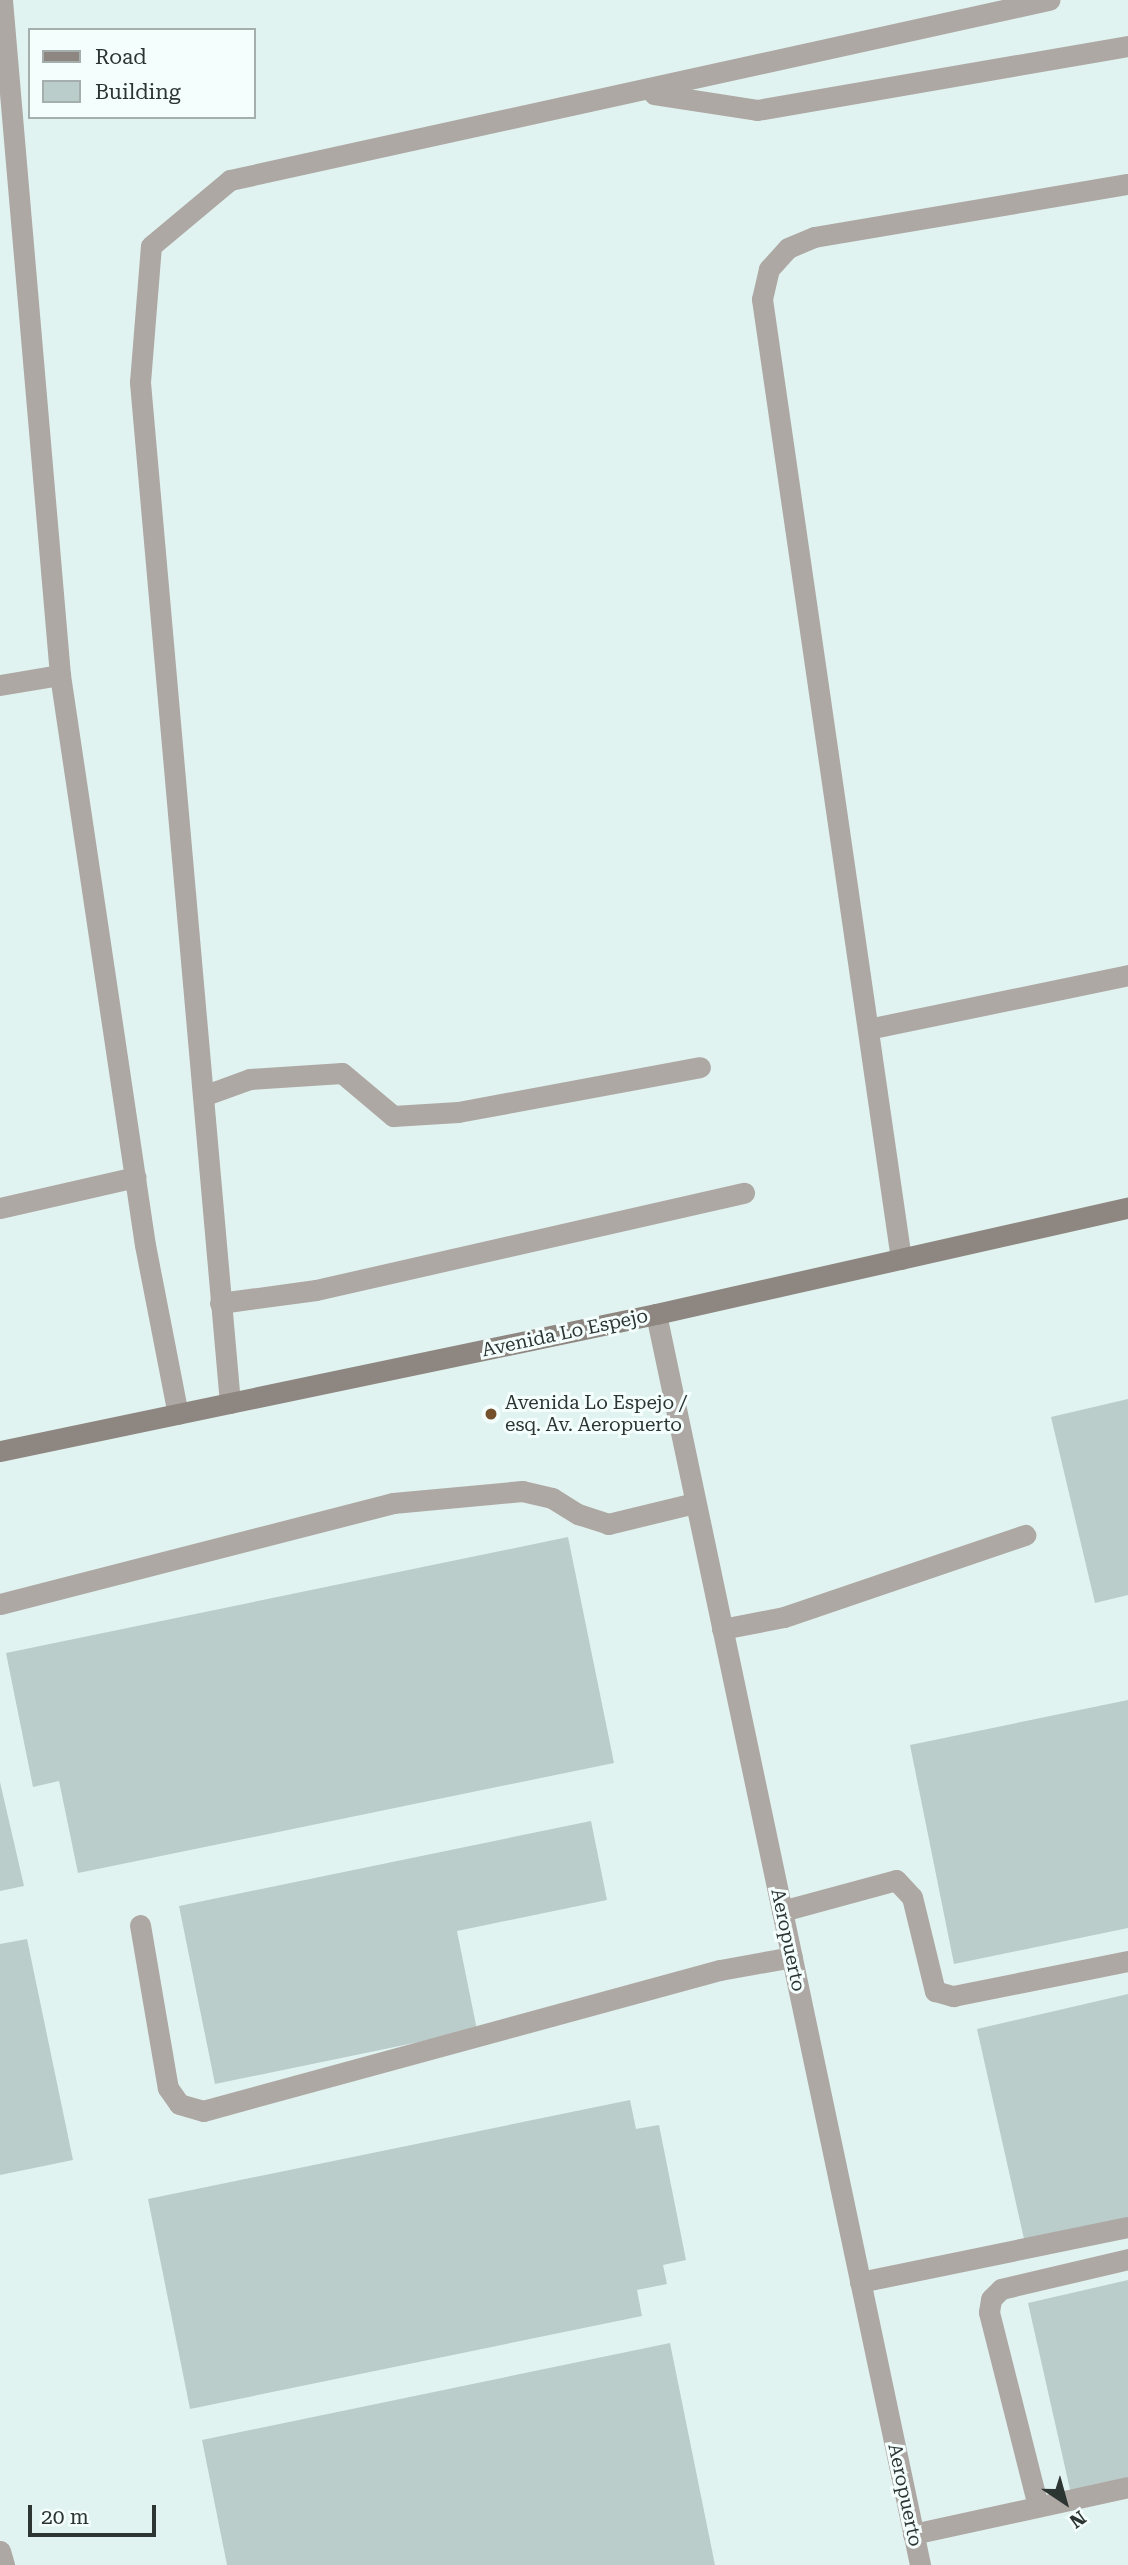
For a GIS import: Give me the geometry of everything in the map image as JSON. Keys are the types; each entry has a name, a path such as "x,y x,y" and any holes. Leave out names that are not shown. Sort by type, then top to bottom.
{"main road":[{"name":"Avenida Lo Espejo","path":"0,1451 656,1314 1128,1208"}],"street":[{"path":"2,0 61,675 135,1177 178,1414"},
{"path":"230,1403 140,382 151,246 230,180 642,93 1049,0"},
{"path":"642,93 757,110 1128,46"},
{"path":"901,1259 762,299 769,269 788,248 814,237 1128,184"},
{"path":"0,685 61,675"},
{"path":"868,1029 1128,975"},
{"path":"203,1096 250,1079 342,1073 394,1116 458,1112 700,1067"},
{"path":"0,1208 135,1177"},
{"path":"220,1303 316,1290 744,1192"},
{"name":"Aeropuerto","path":"656,1314 920,2565"},
{"path":"0,1604 393,1503 522,1491 552,1498 578,1514 608,1524 695,1503"},
{"path":"722,1629 784,1617 1025,1535"},
{"path":"782,1911 895,1880 912,1897 935,1991 953,1996 1128,1961"},
{"path":"140,1925 168,2088 179,2104 203,2110 720,1970 792,1957"},
{"path":"860,2282 1128,2227"},
{"path":"1038,2506 989,2312 990,2299 1001,2289 1128,2259"},
{"path":"913,2534 1128,2487"},
{"path":"0,2552 4,2565"}],"building":[{"path":"1128,1399 1128,1595 1095,1603 1051,1417"},
{"path":"568,1537 614,1763 78,1873 59,1781 33,1787 6,1653"},
{"path":"1128,1700 1128,1928 954,1964 910,1745"},
{"path":"0,1782 24,1886 0,1891"},
{"path":"591,1821 607,1900 457,1931 477,2030 215,2084 179,1906"},
{"path":"27,1939 73,2160 0,2175 0,1944"},
{"path":"1128,1994 1128,2224 1026,2248 977,2029"},
{"path":"630,2100 636,2129 659,2125 686,2260 663,2265 667,2284 637,2290 642,2316 190,2409 148,2199"},
{"path":"1128,2280 1128,2481 1071,2494 1028,2303"},
{"path":"670,2343 715,2565 227,2565 202,2440"}],"place":[{"name":"Avenida Lo Espejo / esq. Av. Aeropuerto","path":"491,1414"}]}
